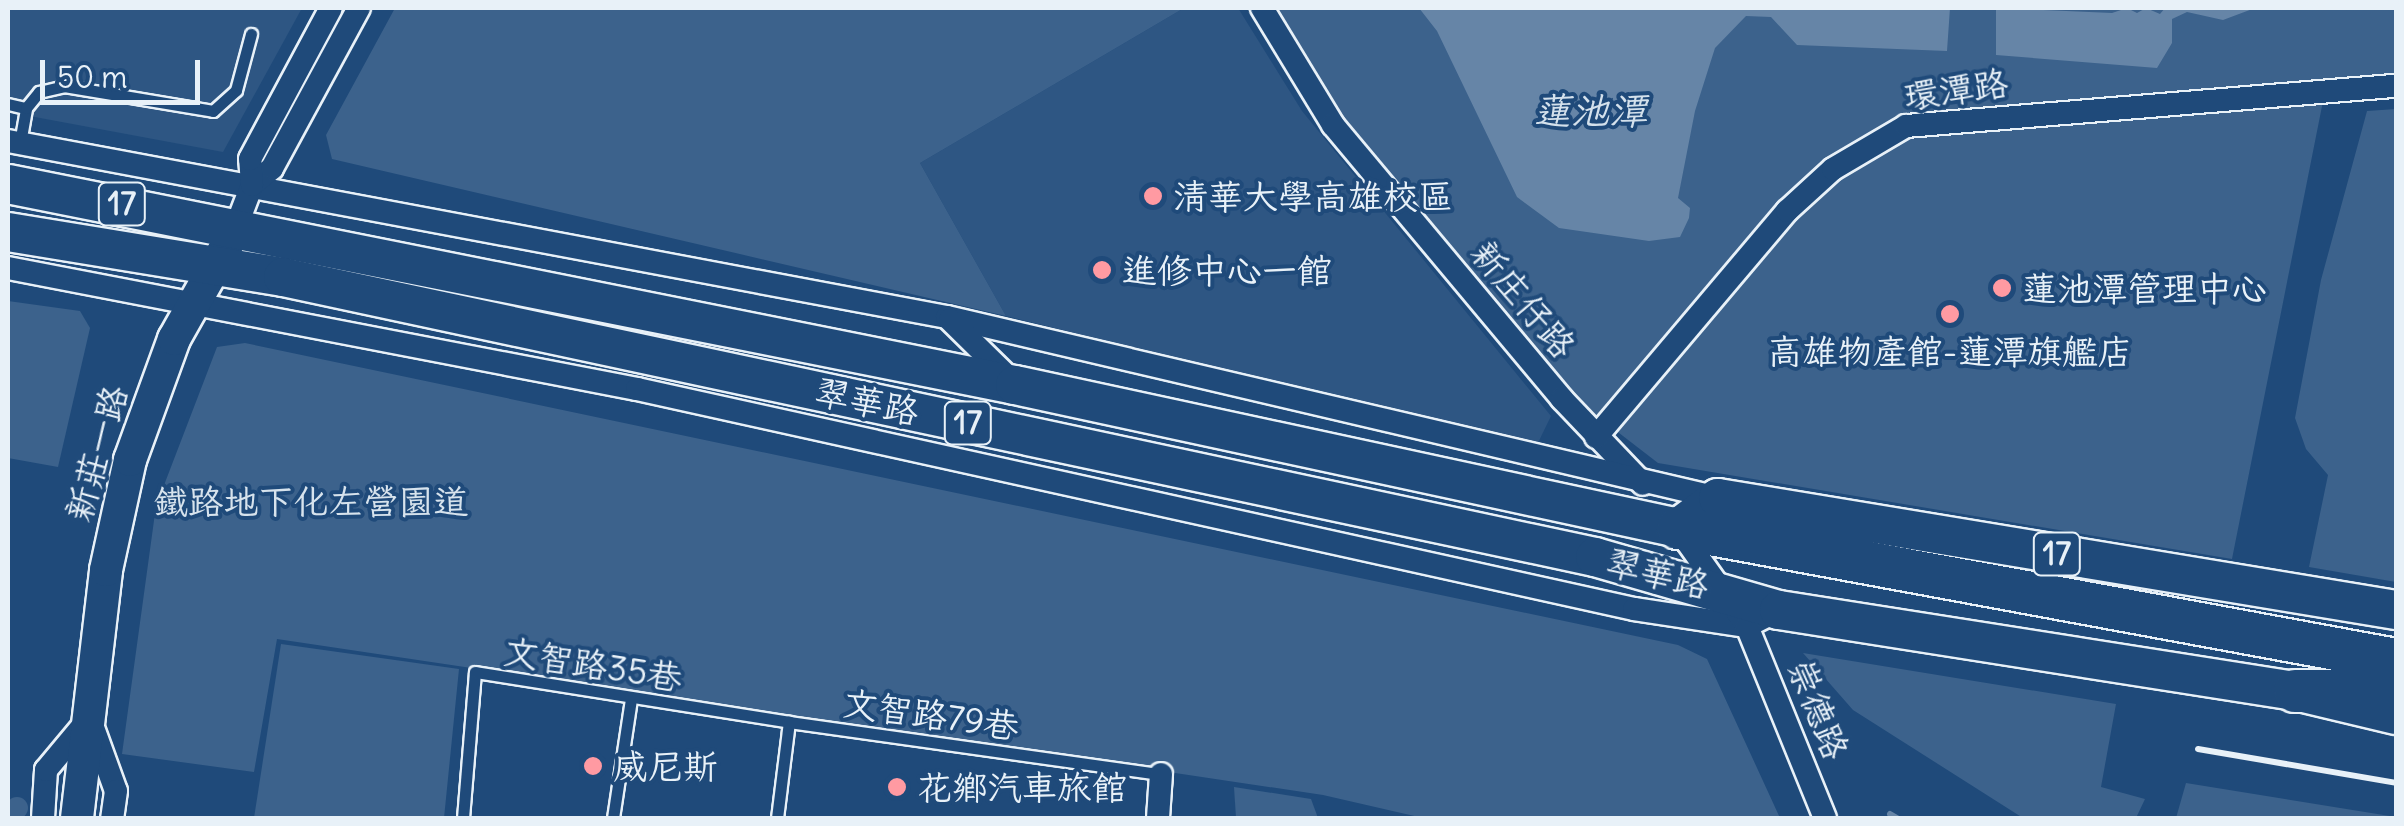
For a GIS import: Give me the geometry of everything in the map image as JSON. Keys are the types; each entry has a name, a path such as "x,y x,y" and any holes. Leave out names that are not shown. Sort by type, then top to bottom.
{"highway":[{"path":"1678,528 2396,660"},
{"path":"2294,691 2396,690"}],"main road":[{"name":"翠華路","path":"8,184 1015,385 1678,528 1718,498"},
{"name":"翠華路","path":"8,232 218,263 715,388 1717,587 1763,618 2294,691 2396,715"},
{"name":"17","path":"1718,498 2396,610"}],"street":[{"path":"236,228 252,185 250,159 332,8"},
{"path":"252,185 272,168 359,8"},
{"name":"新庄仔路","path":"1262,8 1332,124 1596,437 1644,486 1717,587"},
{"name":"環潭路","path":"1596,437 1787,211 1833,168 1906,126 2396,86"},
{"path":"14,142 1020,333 1644,486 1718,498"},
{"name":"新莊一路","path":"76,818 116,512 168,356 236,228"},
{"name":"翠華路","path":"8,268 637,371"},
{"path":"947,318 1015,385"},
{"path":"935,370 1020,333"},
{"path":"637,371 715,388"},
{"path":"637,371 715,388"},
{"name":"翠華路","path":"715,388 1634,609 1763,618"},
{"name":"崇德路","path":"1763,618 1825,818"},
{"path":"43,818 46,770 90,719"},
{"name":"新莊一路","path":"90,719 116,791 112,818"},
{"path":"1158,818 1161,774"}],"lane":[{"path":"14,142 26,108 38,92 64,86 213,111 236,90 251,34"},
{"path":"8,104 26,108"},
{"name":"文智路35巷","path":"463,818 475,672 789,722"},
{"path":"613,818 631,699"},
{"name":"文智路79巷","path":"777,818 789,722 1161,774"}],"shaded area":[{"path":"8,8 302,8 223,152 8,112"},
{"name":"清華大學高雄校區","path":"1184,8 1238,8 1302,111 1551,416 1536,447 1006,316 920,163"}],"green space":[{"path":"395,8 1184,8 920,163 1006,316 332,159 326,135"},
{"path":"1272,8 2396,8 2396,76 2327,81 2232,559 1658,463 1575,399 1358,143"},
{"path":"2396,109 2396,582 2309,567 2328,475 2306,449 2295,418 2321,280 2367,111"},
{"name":"鐵路地下化左營園道","path":"8,301 80,311 90,328 58,467 8,458"},
{"name":"鐵路地下化左營園道","path":"245,343 1678,645 1707,659 1780,818 1423,818 1323,795 277,639 254,772 122,754 156,506 217,347"},
{"path":"281,644 459,669 444,818 254,818"},
{"path":"1803,653 2116,704 2101,787 2145,799 2136,818 2023,818 1853,710"},
{"path":"2186,783 2396,817 2396,818 2176,818"},
{"path":"1234,787 1311,799 1318,818 1236,818"},
{"path":"13,797 21,797 28,808 21,819 13,819 6,812 6,804"}],"water":[{"name":"蓮池潭","path":"1419,8 1950,8 1947,51 1797,45 1771,17 1746,16 1715,48 1695,111 1678,198 1690,208 1689,218 1680,237 1649,241 1559,228 1517,197 1437,31"},
{"path":"1996,8 2112,13 2127,8 2137,13 2146,8 2160,14 2165,8 2255,8 2223,20 2187,12 2172,19 2172,43 2157,68 1996,55"}],"waterway":[{"path":"1890,814 1897,818"}],"railway":[{"path":"2198,749 2396,783"}],"place":[{"name":"清華大學高雄校區","path":"1153,196"},
{"name":"進修中心一館","path":"1102,270"},
{"name":"蓮池潭管理中心","path":"2002,288"},
{"name":"高雄物產館-蓮潭旗艦店","path":"1950,314"},
{"name":"威尼斯","path":"593,766"},
{"name":"花鄉汽車旅館","path":"897,787"}]}
